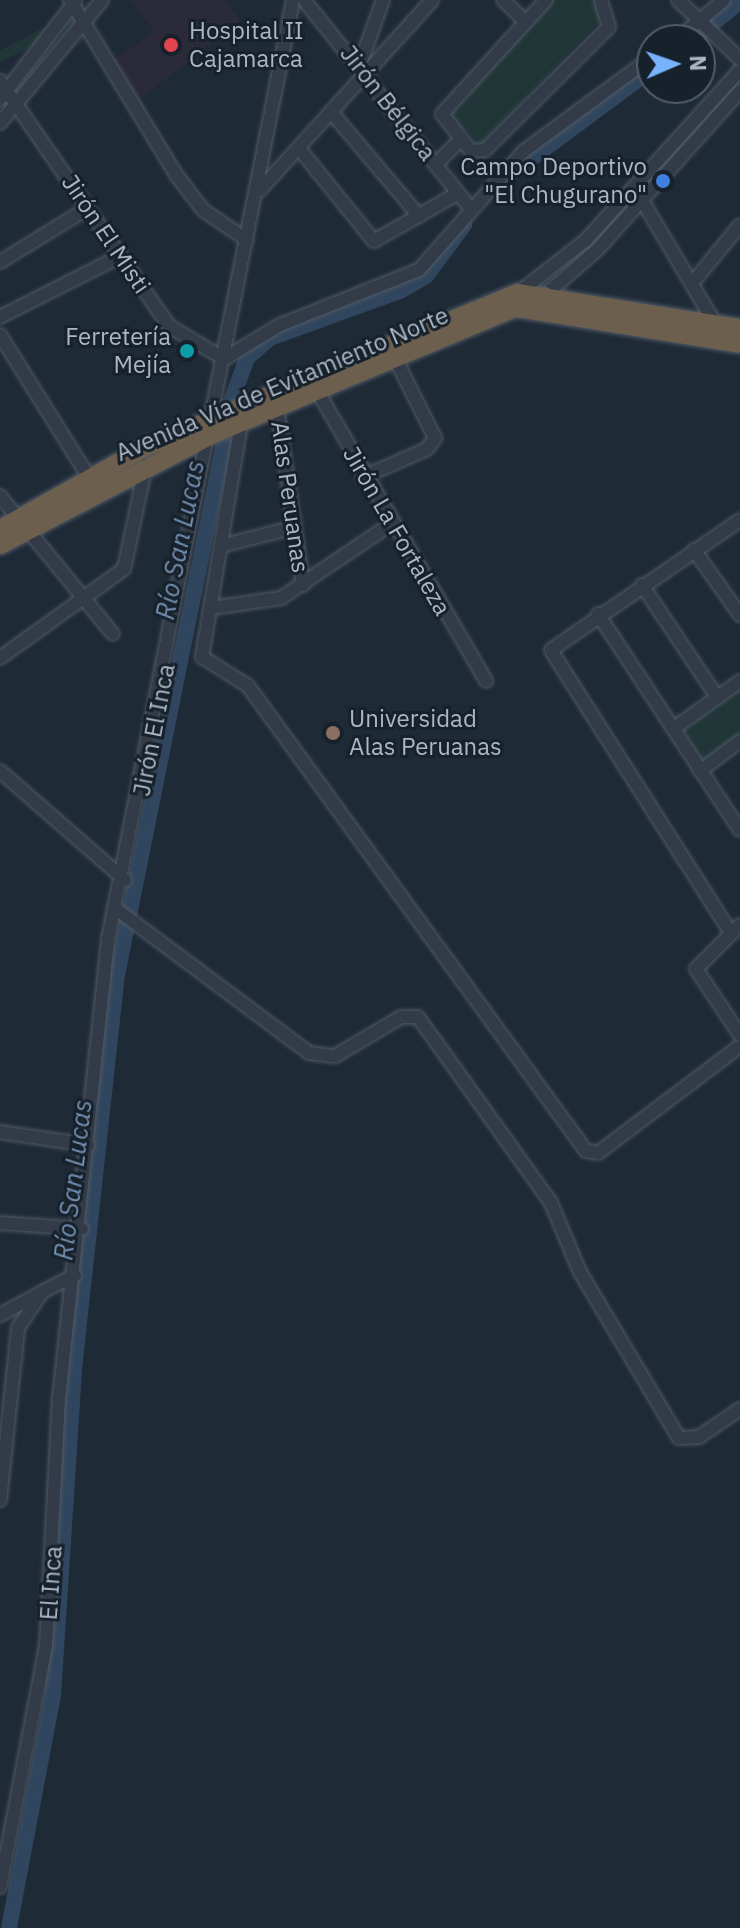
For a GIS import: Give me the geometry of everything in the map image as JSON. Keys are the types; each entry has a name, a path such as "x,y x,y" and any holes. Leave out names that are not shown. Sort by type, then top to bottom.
{"highway":[{"name":"Avenida Vía de Evitamiento Norte","path":"0,545 21,521 88,476 314,386 492,305 544,296"},
{"path":"544,296 740,328"},
{"name":"Avenida Vía de Evitamiento Norte","path":"240,415 277,408 314,386 396,360 520,301"},
{"path":"520,301 740,344"},
{"name":"Avenida Vía de Evitamiento Norte","path":"21,521 146,465 216,425"},
{"path":"0,529 21,521"}],"street":[{"path":"0,123 102,0"},
{"name":"Jirón El Inca","path":"75,1275 82,1229 95,1024 216,425 224,359 260,190 293,0"},
{"name":"Jirón Bélgica","path":"304,0 364,68 469,207"},
{"path":"364,68 383,0"},
{"path":"260,190 301,151 364,68 432,0"},
{"path":"503,0 526,22"},
{"path":"546,0 444,109 442,120 476,152 485,150 598,38 611,21 601,0"},
{"path":"685,2 704,24 724,0"},
{"path":"73,2 81,25 203,210 247,240"},
{"path":"3,90 73,2"},
{"path":"716,37 740,59"},
{"path":"224,359 280,325 398,284 419,270 469,207 524,151 636,69"},
{"path":"520,301 586,240 740,70"},
{"name":"Jirón El Misti","path":"3,90 18,103 169,326 224,359"},
{"path":"544,296 643,200 740,91"},
{"path":"332,113 419,216"},
{"path":"436,164 460,140"},
{"path":"301,151 374,241 458,193"},
{"path":"632,190 643,200 694,281 716,325"},
{"path":"0,262 88,208"},
{"path":"694,281 740,225"},
{"path":"0,317 121,256"},
{"path":"0,335 88,476"},
{"path":"363,477 427,449 435,438 396,360"},
{"name":"Jirón La Fortaleza","path":"314,386 363,477 486,681"},
{"name":"Alas Peruanas","path":"277,408 291,528 303,585"},
{"path":"240,415 202,657 248,686 588,1152 598,1153 740,1046"},
{"path":"0,658 124,569 146,465"},
{"path":"0,496 113,634"},
{"path":"740,520 598,614 551,650 555,665 735,929 696,969 740,1035"},
{"path":"211,608 260,604 303,585 391,524"},
{"path":"221,546 291,528"},
{"path":"694,550 740,615"},
{"path":"642,585 717,697"},
{"path":"598,614 740,830"},
{"path":"673,729 740,681"},
{"path":"700,771 740,741"},
{"path":"0,771 125,880"},
{"path":"118,910 309,1053 335,1056 401,1017 418,1017 551,1203 580,1272 679,1438 699,1437 740,1409"},
{"path":"0,1132 88,1145"},
{"path":"0,1223 82,1229"},
{"path":"18,1328 2,1314 75,1275"},
{"name":"El Inca","path":"0,1887 46,1646 59,1399 75,1275"},
{"path":"0,1500 14,1345 18,1328 42,1292"},
{"path":"0,1340 14,1345"}],"shaded area":[{"name":"Hospital II Cajamarca","path":"130,0 226,0 240,21 139,100 114,60 154,31"}],"green space":[{"path":"552,0 594,0 608,13 481,145 448,113"},
{"path":"73,13 78,23 0,63 0,50"},
{"path":"740,689 740,735 702,762 683,731"}],"waterway":[{"name":"Río San Lucas","path":"712,24 740,1"},
{"name":"Río San Lucas","path":"509,175 636,81"},
{"name":"Río San Lucas","path":"229,407 247,358 270,338 400,291 426,276 464,225"},
{"name":"Río San Lucas","path":"9,1928 53,1696 75,1360 117,975 224,443"}],"place":[{"name":"Hospital II Cajamarca","path":"171,45"},
{"name":"Campo Deportivo \"El Chugurano\"","path":"663,181"},
{"name":"Ferretería Mejía","path":"187,351"},
{"name":"Universidad Alas Peruanas","path":"333,733"}]}
